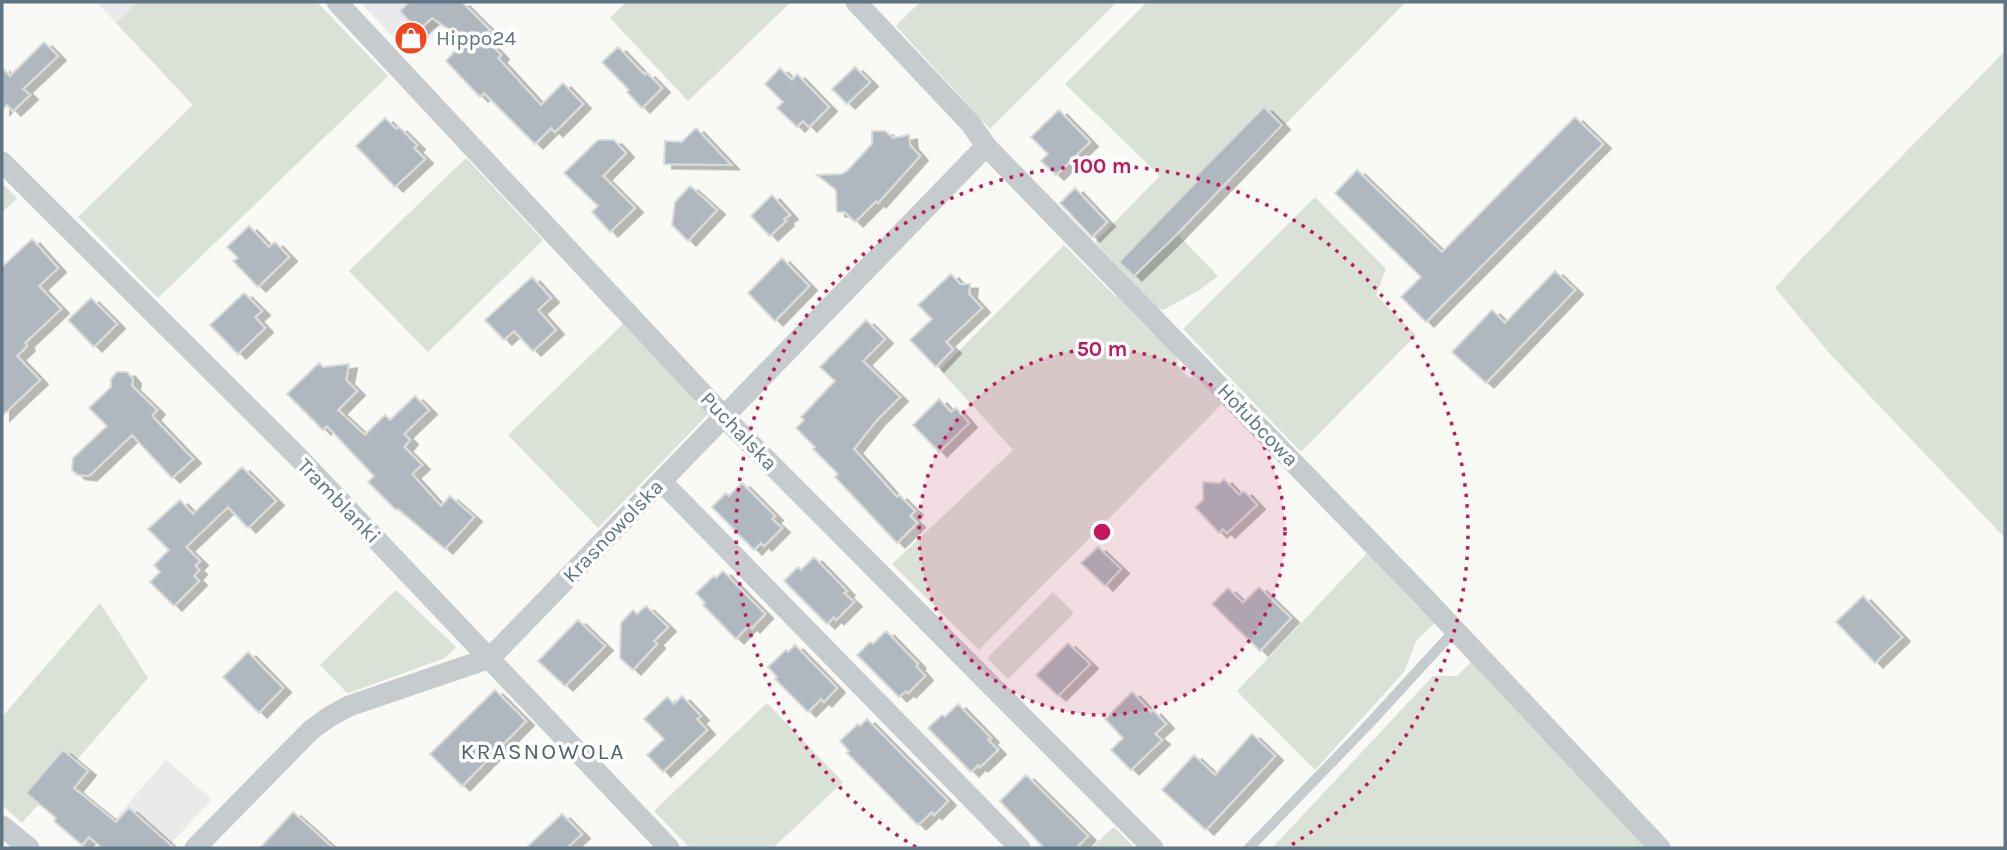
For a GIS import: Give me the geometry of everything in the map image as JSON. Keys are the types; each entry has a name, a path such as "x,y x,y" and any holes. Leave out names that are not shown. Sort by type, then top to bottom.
{"street":[{"name":"Puchalska","path":"337,2 724,416 1153,848"},
{"name":"Hołubcowa","path":"856,2 971,124 986,146 1455,630 1660,848"},
{"name":"Krasnowolska","path":"197,848 311,730 329,717 349,706 490,658 986,146"},
{"name":"Tramblanki","path":"2,162 299,458 669,848"},
{"path":"662,482 1020,848"},
{"path":"2,826 29,848"}],"lane":[{"path":"1249,848 1455,630"}],"shaded area":[{"path":"96,2 138,2 116,23"},
{"path":"138,2 317,2 388,76 158,298 78,217 193,105 116,23"},
{"name":"Hippo24","path":"360,2 467,2 410,55"},
{"path":"626,2 791,2 688,101 610,18"},
{"path":"920,2 1117,2 990,129 896,26"},
{"path":"1147,2 1406,2 1177,234 1218,276 1201,289 1163,310 1157,308 1095,242 1160,176 1065,84"},
{"path":"2005,51 2005,538 1830,354 1775,288"},
{"path":"466,158 543,240 428,352 349,271"},
{"path":"2,183 17,198 2,213"},
{"path":"1315,197 1386,269 1376,295 1416,335 1301,452 1183,329"},
{"path":"1064,245 1115,296 1119,295 1176,354 1178,366 1189,378 1194,376 1222,404 979,650 892,564 1013,450 940,370"},
{"path":"623,324 708,414 598,528 508,435"},
{"path":"1367,553 1435,623 1416,641 1404,672 1315,770 1237,691"},
{"path":"396,590 456,647 445,658 346,692 320,665"},
{"path":"1053,592 1074,613 1008,679 987,658"},
{"path":"100,603 148,678 22,823 2,805 2,717"},
{"path":"1471,662 1647,848 1272,848 1433,676 1457,676"},
{"path":"767,703 843,782 773,848 690,848 654,811"},
{"path":"166,760 212,799 167,848 102,848 95,842"},
{"path":"1114,827 1135,848 1091,848"}],"building":[{"path":"409,2 462,2 490,30 484,37 501,55 498,58 541,105 563,83 583,104 555,132 551,128 535,144 484,93 480,97 446,61 464,40 432,18 418,31 400,11"},
{"path":"44,42 58,56 23,89 30,95 13,111 7,105 2,110 2,68 10,76"},
{"path":"618,47 662,88 642,108 602,62"},
{"path":"855,67 870,82 847,104 832,89"},
{"path":"780,68 792,80 797,74 829,107 809,127 803,121 797,127 777,108 783,102 765,84"},
{"path":"1264,107 1282,125 1134,276 1119,262 1197,181 1194,178"},
{"path":"1059,110 1090,142 1056,175 1041,161 1048,154 1031,137"},
{"path":"1575,117 1603,144 1426,322 1401,297 1421,277 1335,193 1357,170 1442,252"},
{"path":"385,118 396,129 399,127 417,145 414,148 425,159 395,187 356,146"},
{"path":"696,128 731,165 664,164 665,141 682,142"},
{"path":"872,131 885,131 893,138 909,135 910,145 920,156 878,203 876,201 855,222 845,212 837,212 836,190 817,175 842,174 848,170 872,144"},
{"path":"598,140 614,140 626,153 603,176 635,208 610,232 592,212 598,206 564,173"},
{"path":"690,186 717,210 688,241 672,225 675,202"},
{"path":"1075,188 1107,222 1092,237 1060,203"},
{"path":"772,195 790,215 770,236 751,216"},
{"path":"249,226 269,247 275,242 289,257 258,287 233,261 238,258 227,247"},
{"path":"32,239 58,268 39,286 61,309 25,343 27,346 17,356 40,380 2,416 2,267"},
{"path":"782,258 809,286 775,321 748,293"},
{"path":"1555,271 1575,290 1486,383 1452,352 1492,310 1505,323"},
{"path":"951,274 960,284 970,284 969,294 982,308 946,342 953,349 936,367 910,340 932,319 918,305"},
{"path":"532,277 551,298 538,310 556,330 533,351 514,331 504,340 485,320"},
{"path":"244,293 262,311 255,317 265,328 238,354 210,325"},
{"path":"91,298 117,324 94,347 68,320"},
{"path":"866,320 885,339 863,361 900,397 854,449 897,497 899,495 915,511 910,516 917,523 897,543 835,477 838,474 796,428 804,420 801,417 835,381 820,367"},
{"path":"319,363 323,367 349,364 346,380 357,391 338,410 365,435 385,415 390,420 415,396 429,410 404,434 410,440 404,447 422,465 412,474 441,506 450,496 474,517 445,549 396,510 368,482 374,476 327,426 323,430 287,394"},
{"path":"117,372 127,372 133,379 132,386 157,410 152,416 193,459 172,478 132,435 89,476 78,475 72,470 73,458 107,426 89,408 111,387 111,379"},
{"path":"939,399 951,412 956,408 969,423 939,452 913,425"},
{"path":"242,467 276,501 248,528 228,507 186,547 200,561 195,566 199,570 194,576 199,581 174,606 150,582 160,572 154,565 169,550 148,529 180,500 193,514"},
{"path":"1224,479 1239,495 1244,491 1257,505 1227,533 1223,529 1219,533 1195,507 1203,500 1203,482 1220,483"},
{"path":"742,483 775,516 772,519 782,528 764,546 761,543 754,550 712,507 726,493 729,496"},
{"path":"1098,547 1121,569 1105,586 1081,563"},
{"path":"814,557 854,602 836,620 834,617 827,624 784,581 798,567 801,570"},
{"path":"723,571 765,614 752,628 749,625 736,639 703,605 705,603 696,593"},
{"path":"1259,587 1291,618 1260,651 1212,604 1228,588 1243,603"},
{"path":"1863,596 1902,637 1875,663 1836,622"},
{"path":"646,606 668,627 654,641 657,644 633,670 620,658 621,623 633,610 637,614"},
{"path":"578,620 605,646 565,686 538,661"},
{"path":"886,631 918,664 916,666 925,676 908,693 906,691 899,697 857,655"},
{"path":"1068,643 1090,664 1058,696 1036,675"},
{"path":"795,645 837,688 824,702 821,699 808,712 775,679 777,677 768,667"},
{"path":"248,652 283,688 259,713 223,677"},
{"path":"495,690 526,721 462,786 430,754"},
{"path":"1132,692 1166,724 1155,734 1162,740 1131,770 1111,750 1123,738 1105,719"},
{"path":"682,696 701,716 697,719 707,730 663,772 647,755 664,739 644,719 667,697 674,704"},
{"path":"958,704 991,738 988,740 998,750 971,772 928,728"},
{"path":"867,719 948,801 934,815 932,812 918,825 847,753 849,751 840,741"},
{"path":"1252,734 1275,756 1206,830 1162,790 1194,755 1215,775"},
{"path":"63,750 88,771 74,788 116,822 129,808 174,848 102,848 89,837 82,845 54,821 56,818 26,793"},
{"path":"1026,775 1088,836 1076,848 1044,848 1000,801"},
{"path":"293,812 310,827 333,848 260,848"},
{"path":"562,814 582,834 567,848 526,848"}],"place":[{"name":"Hippo24","path":"411,38"}],"district":[{"name":"KRASNOWOLA","path":"543,751"}]}
